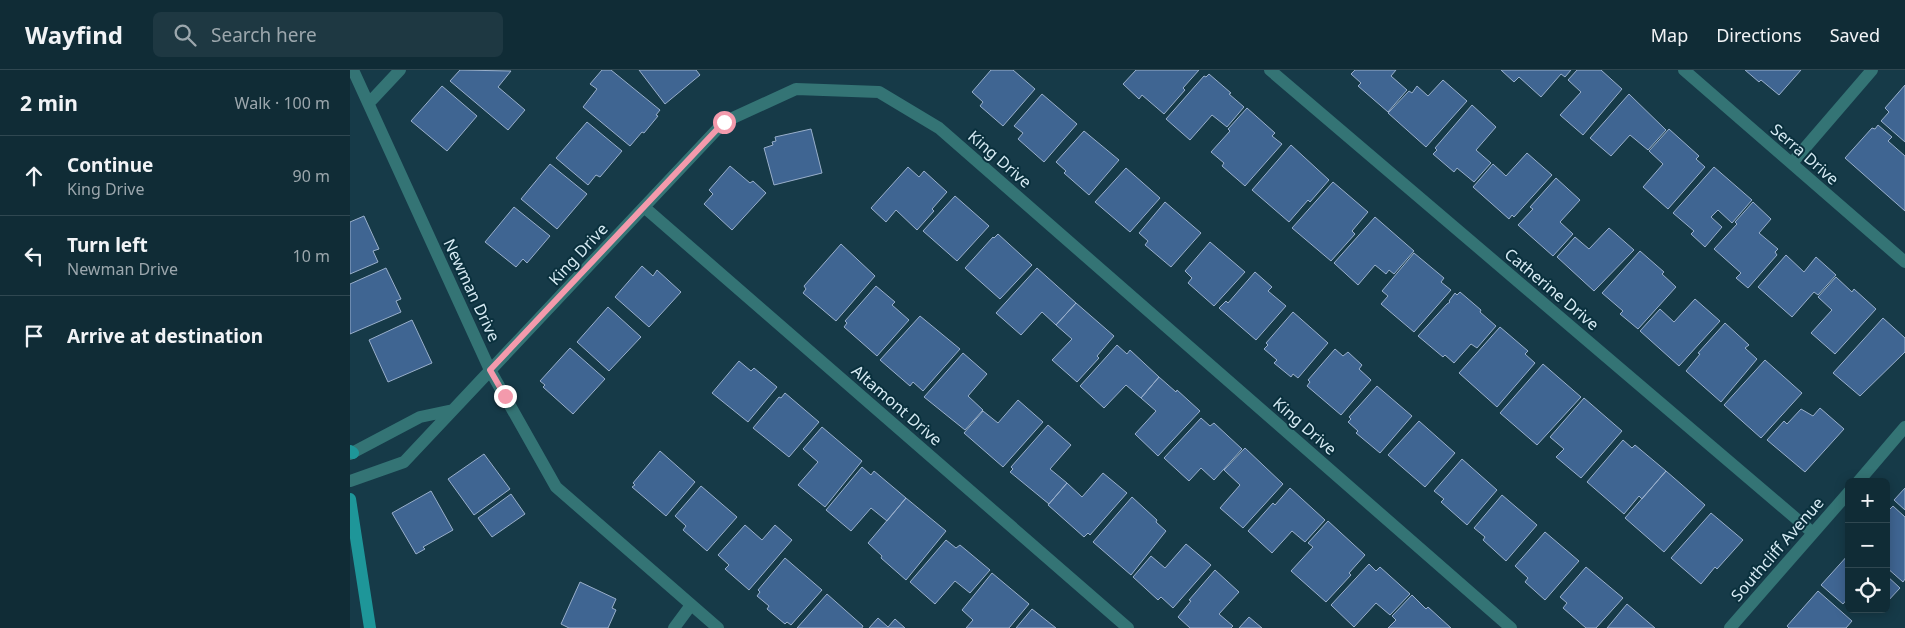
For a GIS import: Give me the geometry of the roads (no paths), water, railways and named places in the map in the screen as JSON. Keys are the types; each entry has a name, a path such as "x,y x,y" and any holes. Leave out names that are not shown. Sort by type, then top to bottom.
{"main road":[{"path":"350,499 370,628"}],"street":[{"name":"Newman Drive","path":"353,70 490,370 556,487 718,628"},
{"path":"369,103 400,70"},
{"name":"Catherine Drive","path":"1270,70 1812,534"},
{"name":"Serra Drive","path":"1684,70 1905,262"},
{"path":"1792,163 1872,70"},
{"name":"King Drive","path":"350,481 404,462 724,122 796,89 879,92 939,128 1511,628"},
{"name":"Altamont Drive","path":"644,207 1128,628"},
{"path":"351,452 420,418 453,410"},
{"path":"1861,478 1905,428"},
{"name":"Southcliff Avenue","path":"1730,628 1845,497"},
{"path":"674,628 691,605"}]}
